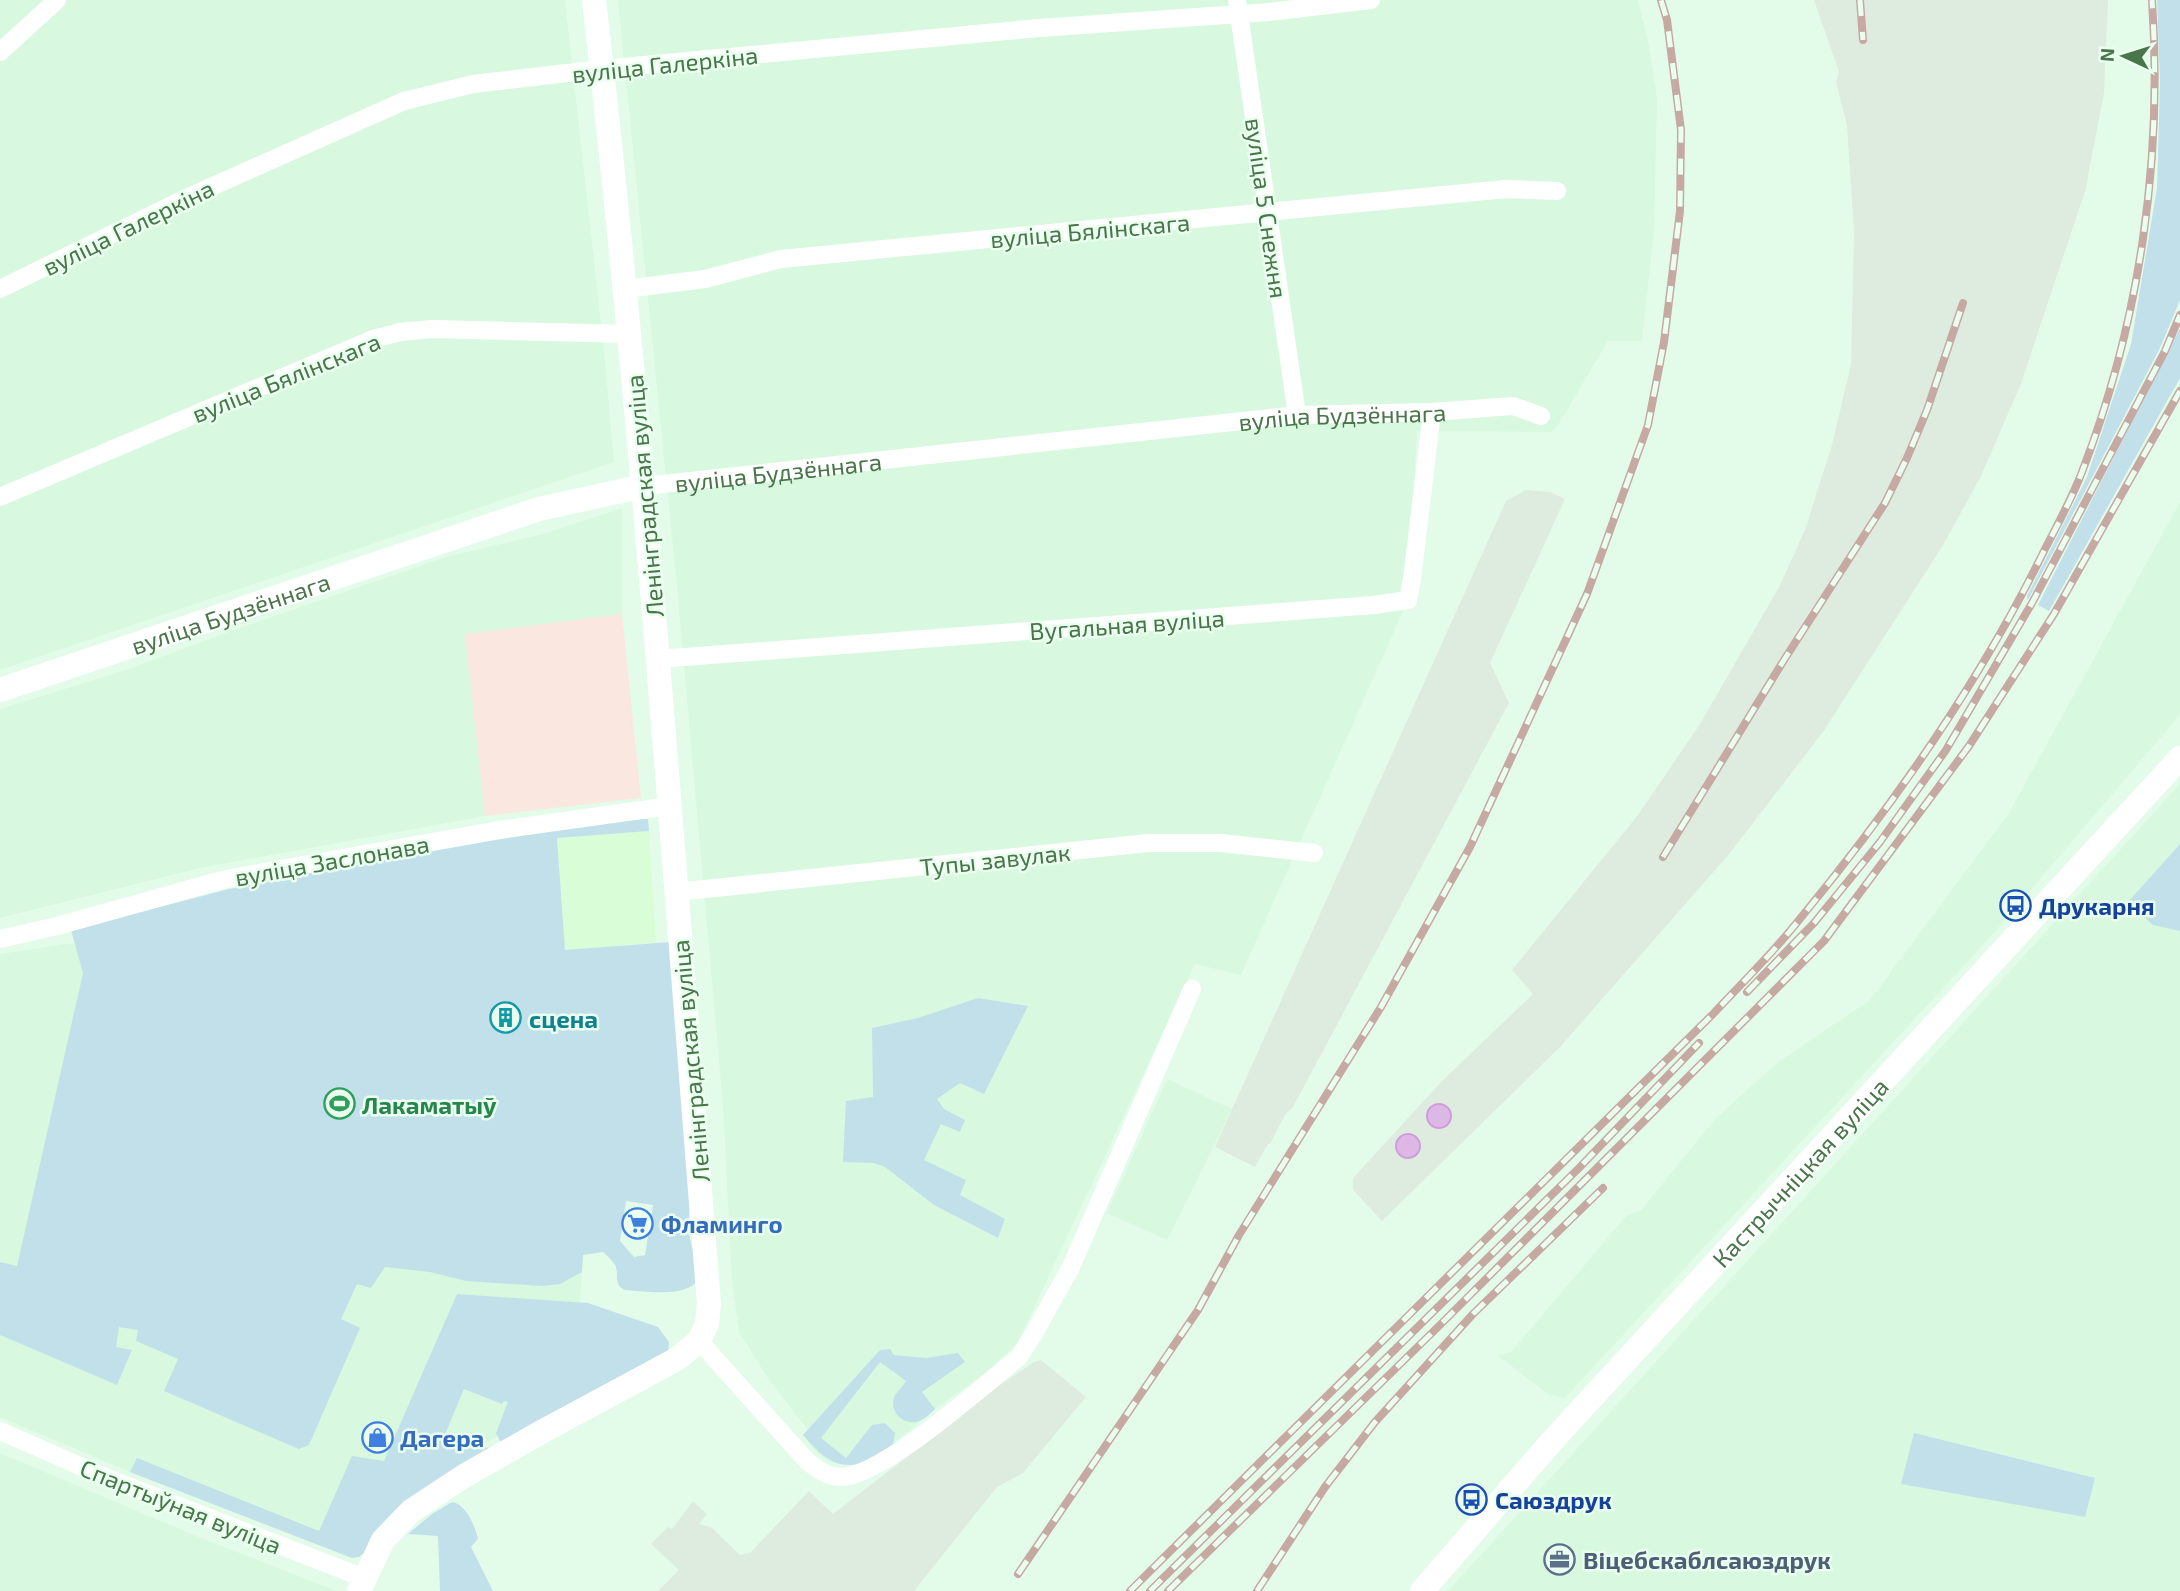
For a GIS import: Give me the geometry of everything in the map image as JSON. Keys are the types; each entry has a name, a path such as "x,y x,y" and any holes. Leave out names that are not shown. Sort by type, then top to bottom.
{"street":[{"path":"0,52 57,0"},
{"name":"Ленінградская вуліца","path":"594,0 644,486 709,1304 707,1324 699,1341"},
{"name":"вуліца Галеркіна","path":"0,289 184,200 404,101 473,84 1237,7 1371,0"},
{"name":"вуліца 5 Снежня","path":"1237,7 1297,415"},
{"name":"вуліца Бялінскага","path":"625,289 705,279 781,259 1506,189 1556,191"},
{"name":"вуліца Бялінскага","path":"0,497 373,339 400,332 432,329 629,334"},
{"name":"вуліца Будзённага","path":"0,690 539,509 644,486 1297,415 1432,412 1513,406 1541,416"},
{"name":"Вугальная вуліца","path":"658,659 1374,605 1408,600 1432,412"},
{"name":"Кастрычніцкая вуліца","path":"1423,1591 1553,1440 2180,758"},
{"name":"вуліца Заслонава","path":"0,939 226,879 499,830 670,806"},
{"name":"Тупы завулак","path":"676,892 1147,843 1221,844 1314,853"},
{"path":"362,1585 383,1539 411,1511 501,1455 677,1359 699,1341 807,1461 822,1473 837,1478 851,1477 888,1460 1018,1357 1033,1335 1071,1267 1192,989"},
{"name":"Спартыўная вуліца","path":"0,1431 362,1585"}],"shaded area":[{"path":"0,0 565,0 614,462 0,670"},
{"path":"618,0 1638,0 1649,46 1657,99 1654,231 1642,341 1608,341 1552,432 1417,431 1408,600 1241,975 1195,964 1017,1344 985,1373 935,1409 883,1452 845,1465 829,1462 817,1453 803,1435 808,1430 769,1380 739,1332 732,1282 723,1106 677,587"},
{"path":"1814,0 2108,0 2104,93 2085,192 2021,384 1980,478 1942,547 1823,732 1730,853 1561,1046 1382,1221 1353,1190 1353,1178 1442,1081 1533,994 1512,970 1638,815 1700,724 1779,587 1805,530 1832,445 1851,364 1854,232 1847,126 1836,82 1839,72"},
{"path":"2157,0 2180,0 2180,300 2160,348 2028,600 2027,596 2087,477 2131,344 2157,188 2160,82"},
{"path":"2180,328 2180,378 2049,611 2038,605"},
{"path":"1526,490 1550,492 1565,499 1490,663 1509,703 1293,1107 1286,1113 1255,1167 1215,1147 1506,501"},
{"path":"2180,502 2180,715 1993,934 1565,1398 1549,1395 1497,1355 1511,1352 1626,1216 1641,1210 1716,1118 1778,1062 1870,1000 2009,813"},
{"path":"622,508 622,614 465,634 485,816 200,868 0,918 0,709 126,670 449,556 543,534"},
{"path":"622,614 641,798 485,816 465,634"},
{"path":"2180,784 2180,1591 1448,1591 2099,873"},
{"path":"648,819 649,831 557,838 565,950 670,942 692,1189 689,1229 699,1269 698,1279 692,1286 671,1292 625,1290 617,1282 615,1265 603,1252 583,1255 582,1272 560,1284 542,1286 466,1281 430,1272 385,1267 371,1288 357,1284 341,1319 360,1328 309,1445 299,1449 164,1391 178,1359 136,1341 138,1330 119,1327 116,1347 132,1350 117,1385 0,1335 0,1262 17,1266 83,973 71,930 229,889 341,867 621,820","holes":["626,1201 653,1205 645,1255 634,1257 620,1241"]},
{"path":"649,831 656,942 565,951 557,837"},
{"path":"2180,844 2180,931 2153,925 2128,902"},
{"path":"87,941 461,1252 582,1272 574,1392 402,1492 352,1558 130,1472 0,1417 0,954"},
{"path":"978,998 1028,1006 984,1094 960,1083 937,1099 944,1109 965,1120 960,1132 941,1124 924,1160 966,1180 960,1195 1005,1219 998,1238 934,1205 885,1167 874,1163 843,1162 846,1101 873,1097 872,1028 918,1018"},
{"path":"1167,1079 1232,1109 1167,1240 1107,1213"},
{"path":"1439,1104 1448,1107 1451,1116 1448,1125 1439,1128 1430,1125 1427,1116 1430,1107"},
{"path":"1408,1134 1417,1137 1420,1146 1417,1155 1408,1158 1399,1155 1396,1146 1399,1137"},
{"path":"457,1294 588,1303 658,1327 669,1342 668,1353 501,1443 496,1433 508,1402 504,1401 502,1404 464,1389 441,1444 492,1448 359,1557 352,1558 130,1472 137,1458 319,1531 352,1456 384,1461"},
{"path":"890,1349 894,1355 926,1358 958,1353 965,1362 922,1392 935,1409 922,1420 911,1422 897,1415 893,1406 895,1395 906,1381 880,1362 821,1438 846,1458 872,1425 885,1423 895,1433 893,1445 879,1455 855,1465 834,1462 803,1435 880,1350"},
{"path":"1041,1360 1086,1397 1023,1473 997,1487 914,1591 658,1591 679,1570 651,1544 668,1527 672,1529 693,1501 707,1514 699,1524 711,1527 740,1555 750,1553 809,1491 833,1514 1000,1385"},
{"path":"1914,1433 2095,1478 2085,1517 1901,1484"},
{"path":"0,1453 201,1538 337,1591 0,1591"},
{"path":"452,1502 466,1511 472,1522 478,1539 471,1547 493,1591 440,1591 438,1536 408,1534"}],"railway":[{"path":"1018,1574 1198,1310 1239,1235 1381,1007 1470,847 1587,594 1648,425 1664,342 1680,211 1681,130 1667,20 1661,0"},
{"path":"1860,0 1863,40"},
{"path":"1130,1591 1714,1013 1768,956 1868,833 1933,742 1992,647 2060,521 2082,472 2102,415 2133,299 2143,239 2154,120 2152,0"},
{"path":"1663,857 1784,660 1885,503 1927,410 1963,303"},
{"path":"1747,992 1814,923 1880,842 1946,750 2032,603 2165,351 2180,315"},
{"path":"1168,1591 1441,1324 1824,941 1969,746 2054,614 2180,391"},
{"path":"1150,1591 1580,1167 1699,1043"},
{"path":"1257,1591 1325,1487 1375,1422 1473,1314 1603,1188"}],"place":[{"name":"Друкарня","path":"2016,905"},
{"name":"сцена","path":"506,1018"},
{"name":"Лакаматыў","path":"339,1104"},
{"name":"Фламинго","path":"638,1223"},
{"name":"Дагера","path":"377,1437"},
{"name":"Саюздрук","path":"1472,1499"},
{"name":"Віцебскаблсаюздрук","path":"1560,1559"}]}
